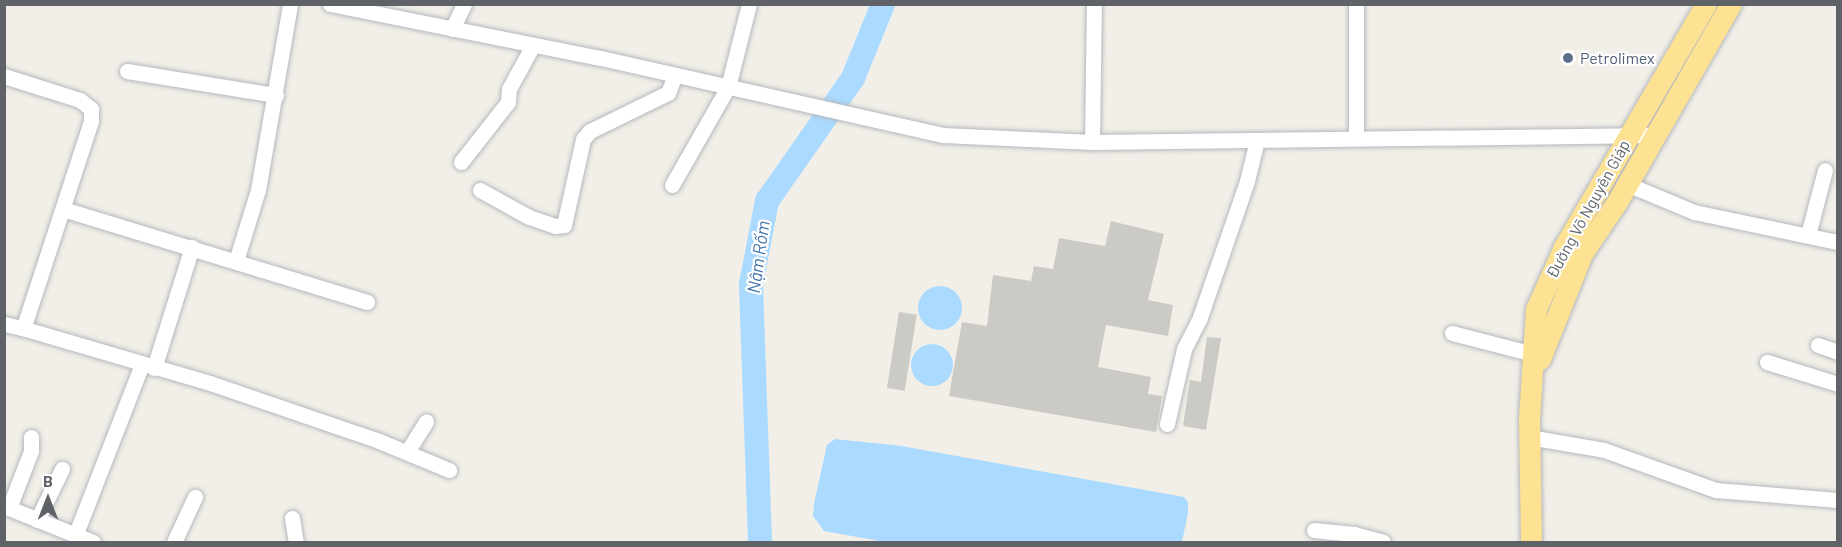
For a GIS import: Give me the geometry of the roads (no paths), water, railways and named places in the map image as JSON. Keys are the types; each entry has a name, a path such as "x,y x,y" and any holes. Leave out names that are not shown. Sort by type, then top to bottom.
{"highway":[{"name":"Đường Võ Nguyên Giáp","path":"1537,361 1536,309 1547,281 1706,4"},
{"name":"Đường Võ Nguyên Giáp","path":"1537,361 1581,254 1627,184 1731,4"},
{"path":"1531,543 1529,437 1537,361"}],"street":[{"path":"236,261 258,190 290,4"},
{"path":"330,4 675,75 908,129 985,138 1092,142 1654,135"},
{"path":"452,29 464,4"},
{"path":"672,184 734,88 749,4"},
{"path":"1092,142 1094,4"},
{"path":"1356,4 1356,138"},
{"path":"461,162 508,102 509,89 533,45"},
{"path":"127,71 276,95"},
{"path":"480,190 529,217 555,226 564,225 583,139 590,131 668,93 675,75"},
{"path":"4,76 80,100 91,110 91,120 63,209 22,328"},
{"path":"1167,424 1184,349 1200,317 1247,181 1257,140"},
{"path":"1808,235 1825,170"},
{"path":"1627,184 1694,212 1838,242"},
{"path":"63,209 367,302"},
{"path":"76,538 148,366 192,247"},
{"path":"4,324 210,383 407,452 449,470"},
{"path":"1452,333 1537,361"},
{"path":"1818,345 1838,352"},
{"path":"1767,362 1838,384"},
{"path":"407,452 426,421"},
{"path":"31,437 31,451 7,507 76,538 93,543"},
{"path":"1529,437 1604,450 1716,490 1838,500"},
{"path":"37,520 62,468"},
{"path":"174,543 195,497"},
{"path":"292,518 296,543"},
{"path":"1314,530 1354,534 1383,543"}],"water":[{"path":"940,286 956,292 962,308 956,324 940,330 924,324 918,308 924,292"},
{"path":"932,344 940,345 947,350 952,357 952,373 947,380 940,385 932,386 924,385 917,380 912,373 911,365 912,357 917,350 924,345"},
{"path":"835,439 901,446 1184,497 1188,502 1188,513 1182,542 885,542 824,531 813,516 814,504 827,445"}],"waterway":[{"name":"Nậm Rốm","path":"760,542 751,284 767,201 853,78 883,4"}],"place":[{"name":"Petrolimex","path":"1568,58"}]}
